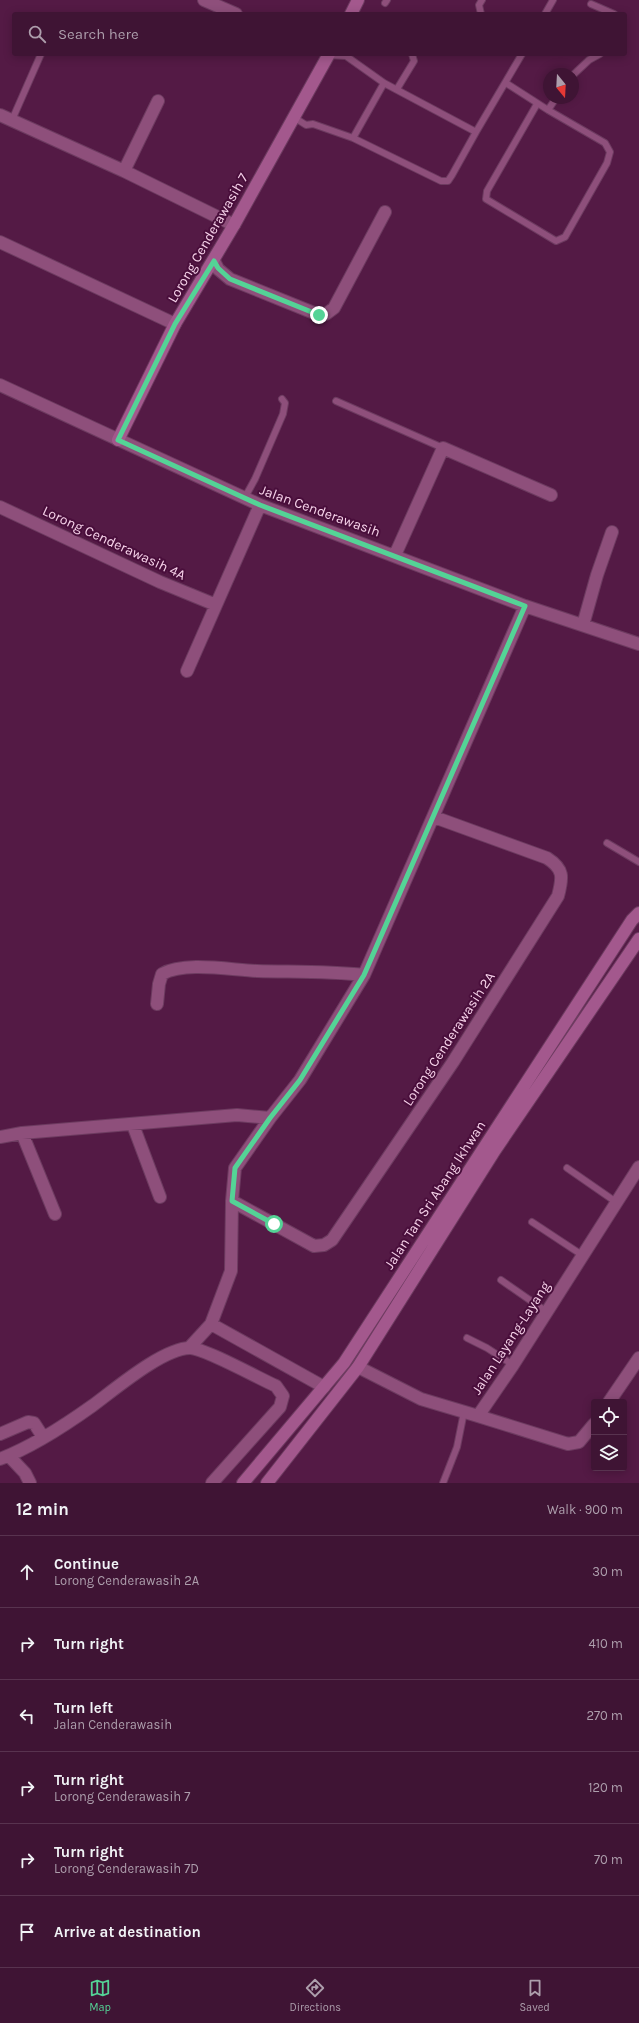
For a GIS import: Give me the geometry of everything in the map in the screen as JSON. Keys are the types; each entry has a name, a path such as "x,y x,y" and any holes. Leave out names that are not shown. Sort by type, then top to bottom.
{"street":[{"path":"204,0 231,12"},
{"path":"352,12 358,0"},
{"name":"Lorong Cenderawasih 7","path":"118,440 175,324 214,261 295,118 327,56"},
{"path":"124,171 158,101"},
{"path":"0,115 124,171 234,225"},
{"path":"214,261 218,268 230,279 319,315 326,314 334,308 385,212"},
{"path":"0,242 175,324"},
{"name":"Jalan Cenderawasih","path":"0,385 244,499 395,555 525,606 639,644"},
{"path":"395,555 443,448 551,495"},
{"path":"187,671 260,505"},
{"name":"Lorong Cenderawasih 4A","path":"0,507 110,559 216,606"},
{"path":"583,625 597,575 612,532"},
{"path":"190,1348 211,1324 231,1271 232,1201 235,1168 270,1118 300,1080 364,975 525,606"},
{"name":"Lorong Cenderawasih 2A","path":"232,1201 314,1246 324,1245 332,1240 453,1062 558,896 562,883 561,871 557,864 547,858 434,817"},
{"name":"Jalan Tan Sri Abang Ikhwan","path":"243,1483 324,1387 348,1356 632,920 639,913"},
{"name":"Jalan Tan Sri Abang Ikhwan","path":"267,1483 358,1367 495,1150 639,939"},
{"path":"157,1004 159,984 162,974 171,969 195,968 323,971 364,975"},
{"path":"0,1137 22,1133 133,1125 237,1115 270,1118"},
{"path":"133,1125 160,1197"},
{"path":"22,1133 55,1214"},
{"name":"Jalan Layang-Layang","path":"358,1367 421,1399 478,1416 513,1365 639,1167"},
{"path":"211,1324 324,1387"},
{"path":"30,1483 25,1472 5,1458 43,1437 90,1407 169,1353 190,1348 204,1352 276,1386 283,1396 280,1407 212,1483"},
{"path":"611,1399 639,1358"},
{"path":"478,1416 568,1444 579,1442 591,1428"},
{"path":"0,1434 28,1422 34,1423 43,1437"}],"lane":[{"path":"481,12 479,5 482,0"},
{"path":"546,12 553,0"},
{"path":"591,4 609,12"},
{"path":"12,120 40,56"},
{"path":"346,56 384,83 476,132"},
{"path":"397,89 414,61 413,56"},
{"path":"295,118 306,125 313,124 353,138 441,181 448,181 521,56"},
{"path":"579,69 589,60 596,56"},
{"path":"353,138 384,83"},
{"path":"506,83 537,104 605,143 610,152 607,164 565,237 556,241 486,199 487,191 537,104"},
{"path":"548,110 552,104"},
{"path":"244,499 256,478 283,414 285,403 282,399"},
{"path":"336,401 443,448"},
{"path":"606,843 639,862"},
{"path":"567,1168 616,1202"},
{"path":"532,1222 582,1255"},
{"path":"501,1280 546,1312"},
{"path":"467,1338 487,1348 513,1365"},
{"path":"443,1483 456,1447 464,1412"}],"route":[{"path":"274,1224 232,1201 235,1168 270,1118 300,1080 364,975 396,905 465,742 525,606 395,555 244,499 118,440 175,324 214,261 218,268 230,279 319,315"}]}
